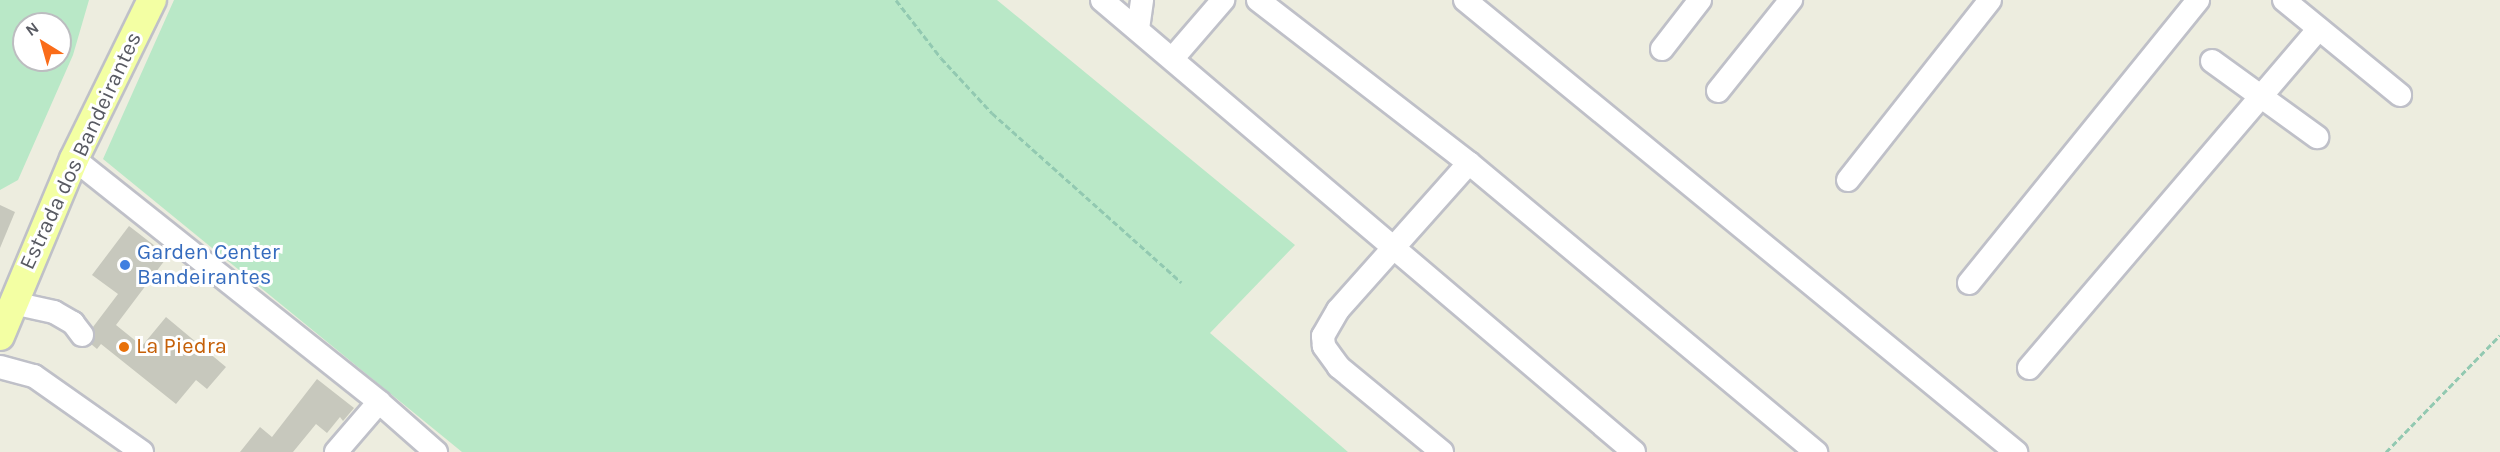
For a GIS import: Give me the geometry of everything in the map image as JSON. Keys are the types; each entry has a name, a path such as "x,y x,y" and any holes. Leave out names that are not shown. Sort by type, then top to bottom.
{"main road":[{"name":"Estrada dos Bandeirantes","path":"0,336 74,159 152,0"}],"street":[{"path":"1102,0 1634,452"},
{"path":"1138,29 1142,0"},
{"path":"1173,58 1223,0"},
{"path":"1258,0 1469,163 1816,452"},
{"path":"1466,0 2016,452"},
{"path":"1662,49 1700,0"},
{"path":"1718,92 1791,0"},
{"path":"1848,180 1990,0"},
{"path":"1969,283 2198,0"},
{"path":"2290,2 2319,29 2400,95"},
{"path":"2029,368 2263,99 2319,29"},
{"path":"2212,61 2317,137"},
{"path":"74,159 379,402 436,452"},
{"path":"1442,452 1339,367 1324,346 1327,326 1394,246 1469,163"},
{"path":"13,303 54,312 73,323 82,335"},
{"path":"0,368 34,376 142,452"},
{"path":"336,452 379,402"}],"path":[{"path":"896,0 941,58 992,113 1181,282"},
{"path":"2386,452 2500,335"}],"green space":[{"path":"0,0 89,0 72,57 72,12 12,12 12,72 66,72 18,180 0,190"},
{"path":"174,0 997,0 1295,245 1210,333 1348,452 462,452 103,159"}],"building":[{"path":"0,205 15,212 0,248"},
{"path":"129,226 168,256 116,325 142,346 166,317 226,367 207,389 196,380 176,404 101,344 97,349 91,344 95,334 93,327 118,294 92,275"},
{"path":"317,379 354,408 343,421 340,417 327,433 316,424 293,452 240,452 260,427 272,437"}],"place":[{"name":"Garden Center Bandeirantes","path":"125,265"},
{"name":"La Piedra","path":"124,347"}]}
